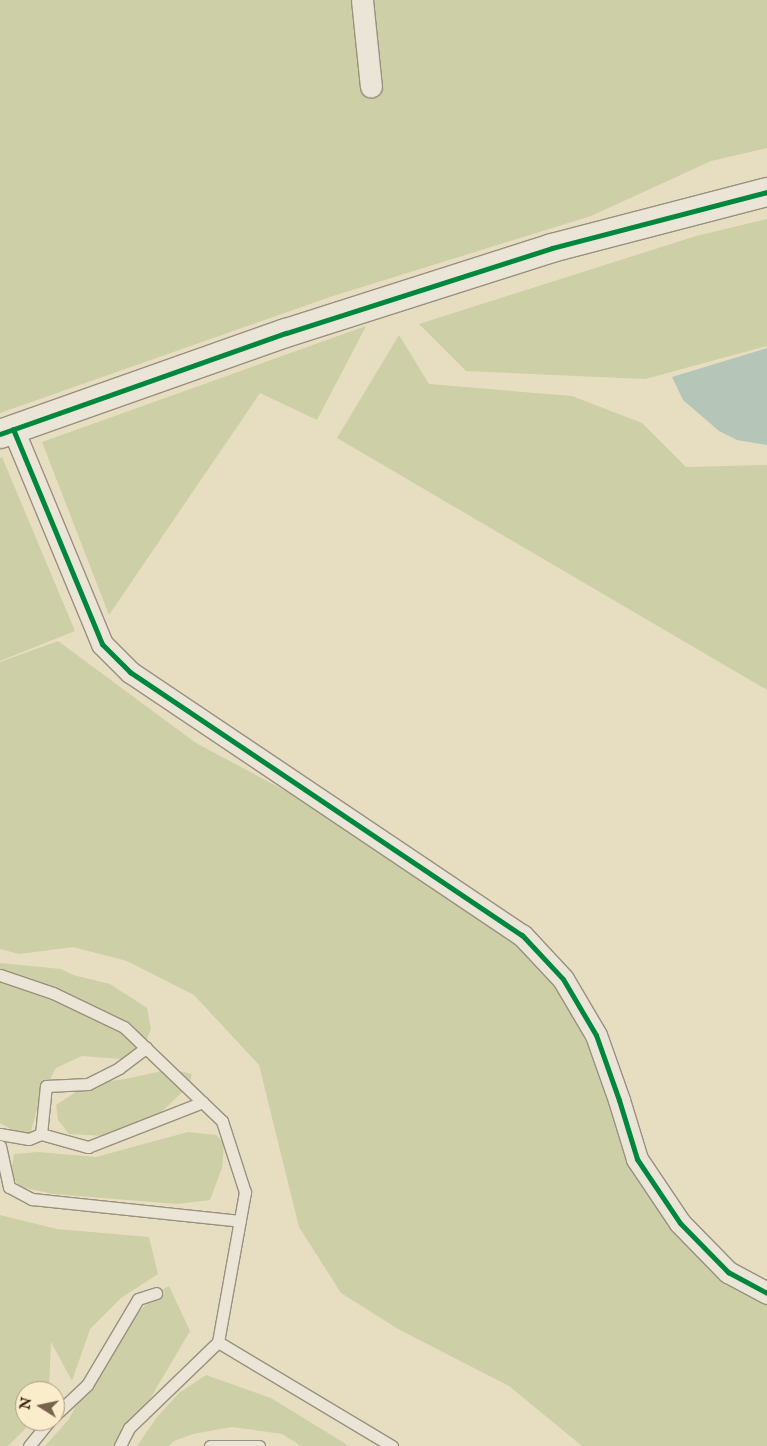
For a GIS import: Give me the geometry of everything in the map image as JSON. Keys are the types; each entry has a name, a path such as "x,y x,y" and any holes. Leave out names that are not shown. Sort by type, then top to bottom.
{"street":[{"path":"362,0 371,88"},
{"path":"767,192 543,251 286,333 6,432 102,644 130,672 522,935 563,979 596,1035 620,1100 637,1159 674,1215 728,1272 767,1292"}],"lane":[{"path":"0,975 53,992 124,1027 222,1121 245,1192 218,1342 129,1428 120,1446"},
{"path":"41,1134 46,1086 88,1084 119,1068 146,1048"},
{"path":"0,1134 29,1139 41,1134 88,1147 202,1102"},
{"path":"0,1146 9,1187 32,1199 240,1221"},
{"path":"65,1406 87,1385 138,1299 156,1293"},
{"path":"218,1342 392,1446"},
{"path":"29,1446 41,1431"},
{"path":"210,1446 259,1446"}],"green space":[{"path":"0,0 351,0 371,91 361,0 767,0 767,148 711,161 591,216 333,296 0,413"},
{"path":"767,219 767,346 645,379 466,371 419,324 696,236"},
{"path":"366,326 317,420 260,393 109,615 42,442"},
{"path":"399,335 429,384 572,396 642,423 686,467 767,465 767,690 337,438"},
{"path":"2,457 75,631 0,661 0,458"},
{"path":"58,641 196,743 389,846 541,955 680,1223 767,1296 767,1446 582,1446 509,1386 398,1329 341,1293 299,1227 259,1065 194,995 127,961 73,947 19,954 0,949 0,662"},
{"path":"0,963 61,969 73,975 110,984 147,1008 151,1029 143,1049 121,1059 82,1056 56,1068 40,1098 29,1139 0,1123"},
{"path":"171,1069 192,1074 189,1086 158,1115 105,1136 69,1134 58,1120 56,1105 88,1084 125,1079"},
{"path":"188,1132 216,1135 224,1143 222,1168 210,1200 177,1204 54,1194 20,1187 11,1174 14,1154 38,1152 96,1157"},
{"path":"0,1215 57,1229 149,1237 158,1274 121,1298 90,1329 72,1381 51,1342 49,1381 15,1381 15,1431 23,1431 8,1446 0,1446"},
{"path":"169,1286 190,1331 147,1404 114,1446 45,1446 58,1431 65,1431 65,1424 106,1349 156,1293"},
{"path":"206,1375 271,1398 349,1446 301,1446 282,1434 232,1427 193,1434 174,1441 169,1446 137,1446 157,1417 179,1393"}],"shaded area":[{"path":"767,348 767,445 737,440 719,431 683,400 672,377"}],"cycle path":[{"path":"0,434 286,333 552,248 767,192"},
{"path":"13,429 102,644 130,672 522,935 563,979 596,1035 637,1159 680,1223 728,1272 767,1293"}]}
